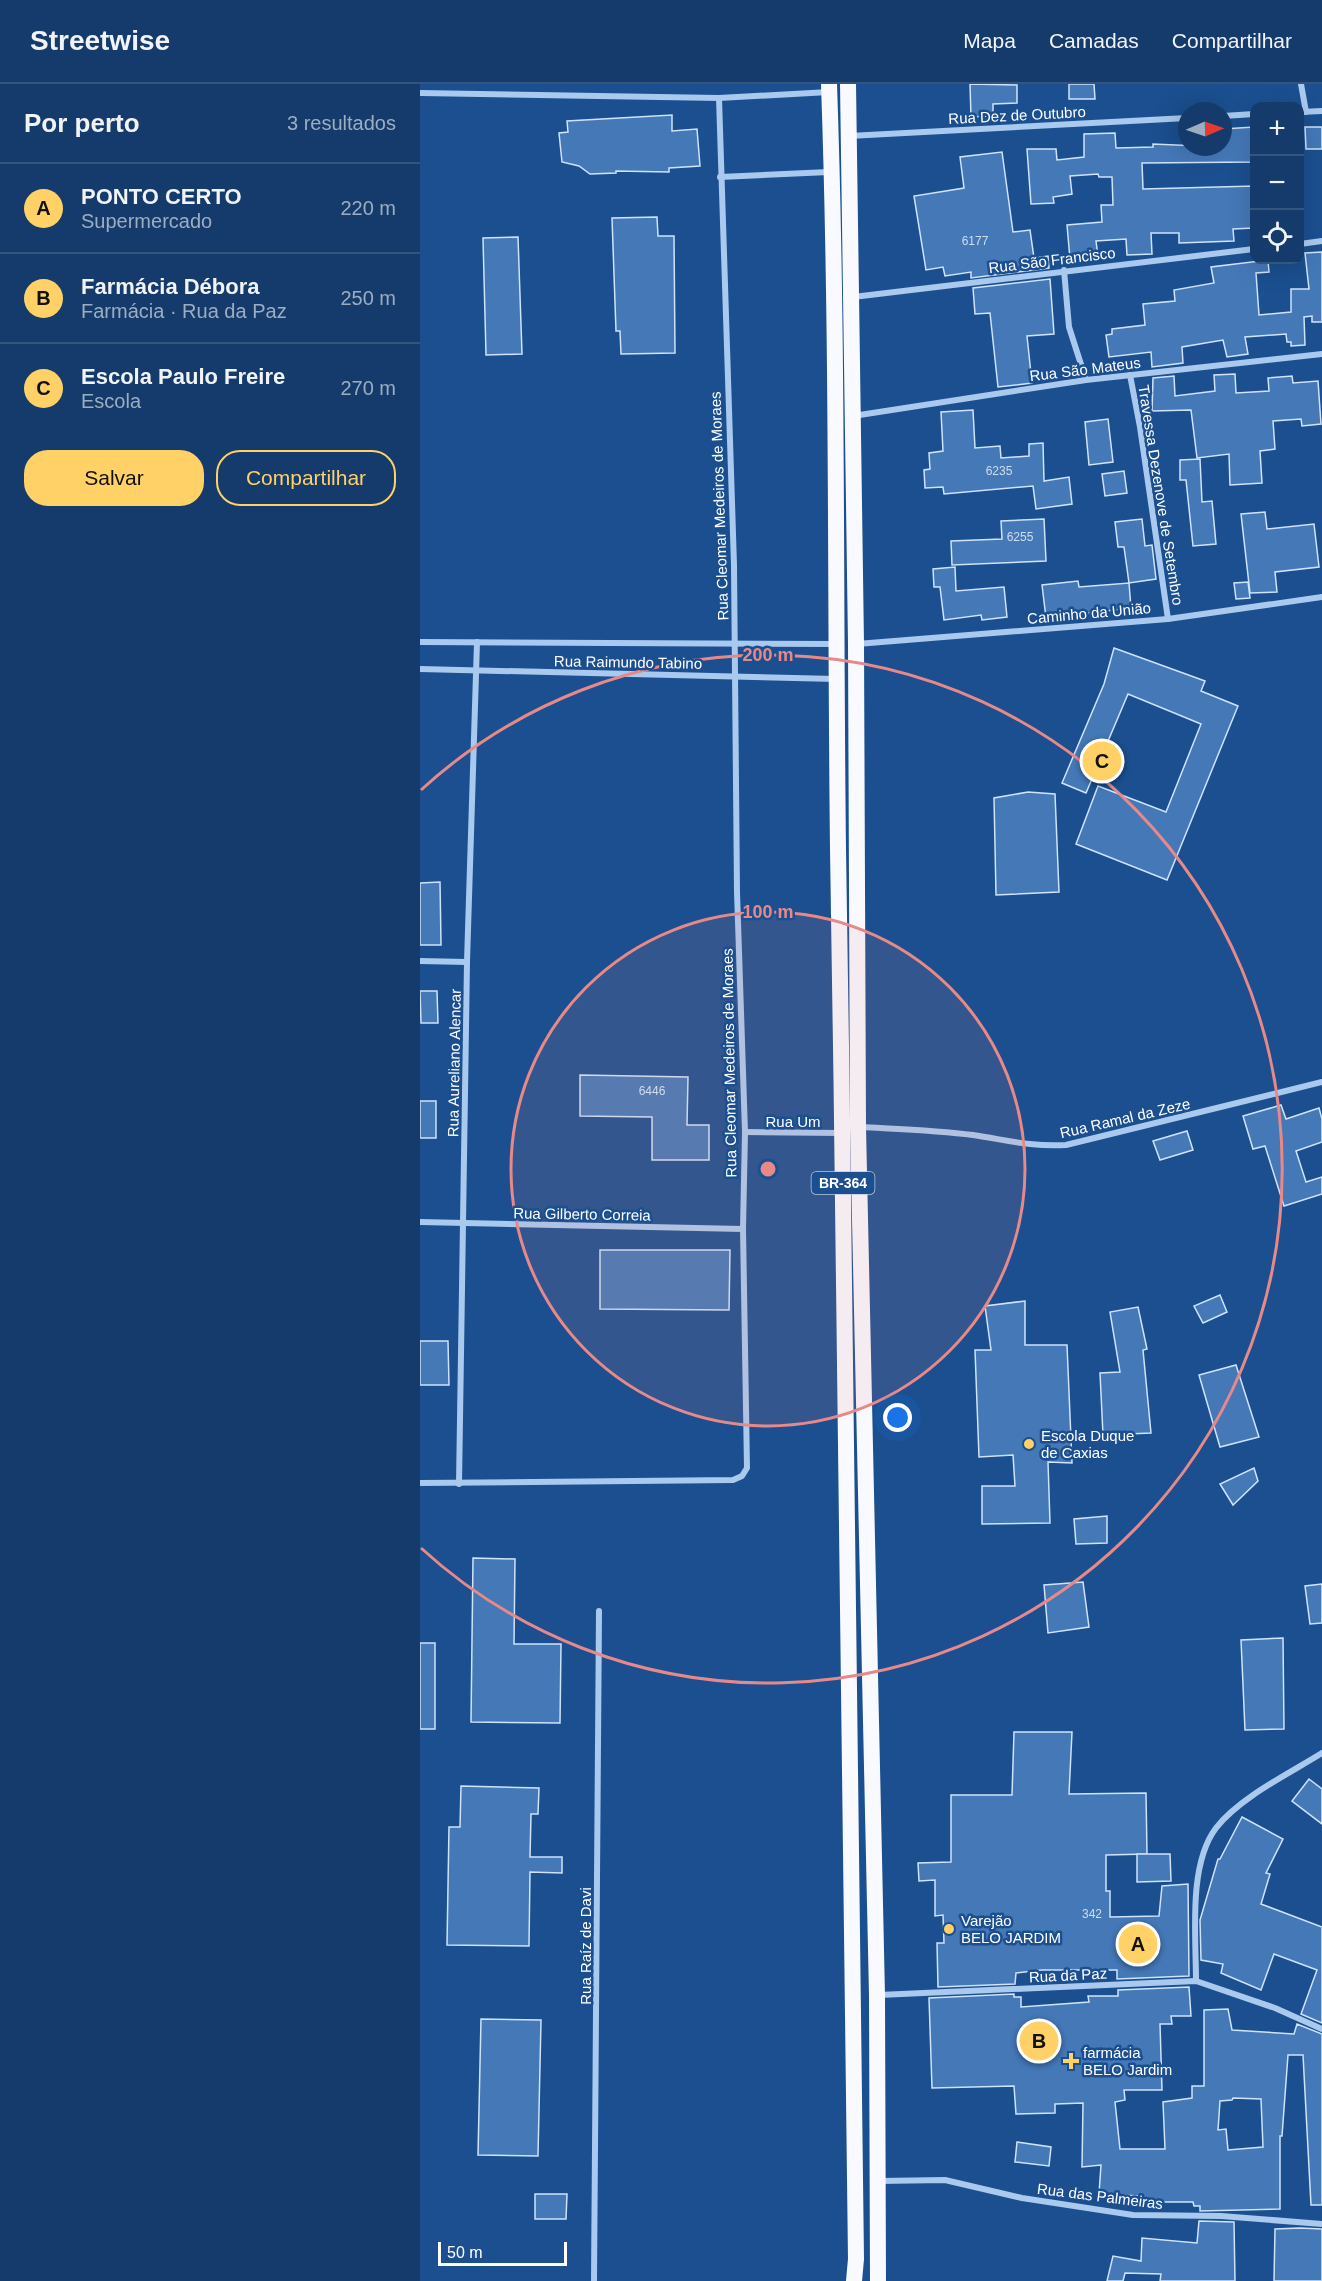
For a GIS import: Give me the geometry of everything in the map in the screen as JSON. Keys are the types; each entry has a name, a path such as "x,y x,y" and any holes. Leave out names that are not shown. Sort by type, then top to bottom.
{"highway":[{"name":"BR-364","path":"848,84 856,644 858,1126 877,1995 878,2281"},
{"name":"BR-364","path":"830,88 833,171 842,1133 854,1889 856,2259 854,2281"}],"street":[{"path":"1301,84 1302,102"},
{"path":"420,93 718,98 830,88"},
{"name":"Rua Cleomar Medeiros de Moraes","path":"718,98 734,565 737,892 745,1132 743,1229"},
{"path":"1304,112 1322,111"},
{"path":"1232,115 1250,114"},
{"name":"Rua Dez de Outubro","path":"849,136 1178,118"},
{"path":"720,177 833,171"},
{"path":"1304,244 1322,242"},
{"name":"Rua São Francisco","path":"852,297 1250,249"},
{"path":"1064,270 1069,327 1086,380"},
{"name":"Rua São Mateus","path":"852,416 1086,380 1322,354"},
{"name":"Travessa Dezenove de Setembro","path":"1130,375 1140,427 1168,619"},
{"name":"Caminho da União","path":"856,644 1168,619 1322,597"},
{"name":"Rua Raimundo Tabino","path":"420,642 836,644"},
{"name":"Rua Aureliano Alencar","path":"459,1484 459,1354 464,1223 467,962 477,642"},
{"name":"Rua Raimundo Tabino","path":"420,669 836,679"},
{"path":"420,961 467,962"},
{"name":"Rua Ramal da Zeze","path":"858,1126 973,1135 1016,1144 1066,1145 1322,1082"},
{"name":"Rua Um","path":"745,1132 842,1133"},
{"name":"Rua Gilberto Correia","path":"420,1222 743,1229"},
{"path":"420,1483 733,1480 742,1476 747,1463 743,1229"},
{"name":"Rua Raíz de Davi","path":"594,2281 599,1611"},
{"path":"1196,1981 1196,1899 1206,1845 1217,1827 1231,1813 1322,1753"},
{"name":"Rua da Paz","path":"877,1995 1196,1981 1275,2008 1322,2029"},
{"name":"Rua das Palmeiras","path":"876,2181 945,2180 1022,2198 1133,2215 1221,2216 1322,2224"}],"building":[{"path":"970,84 1017,85 1017,103 993,104 993,116 971,117"},
{"path":"1069,84 1094,84 1095,99 1069,99"},
{"path":"672,115 672,131 697,129 700,166 669,168 669,172 616,171 616,173 590,174 579,166 562,162 559,133 568,132 567,121"},
{"path":"1250,127 1250,162 1142,163 1143,189 1250,186 1250,228 1233,229 1234,241 1179,243 1179,233 1151,233 1152,254 1127,255 1126,239 1096,241 1098,256 1070,259 1067,225 1102,222 1101,205 1113,205 1112,177 1099,177 1098,174 1070,176 1072,194 1053,197 1054,203 1031,204 1027,149 1056,149 1057,160 1084,157 1084,134 1115,133 1116,148 1153,147 1153,144 1178,145 1178,156 1232,156 1232,128"},
{"path":"1305,127 1322,127 1322,149 1306,149"},
{"path":"1002,152 1013,232 1030,230 1034,258 1048,256 1049,268 971,278 971,272 945,276 943,267 926,270 914,196 964,188 960,157"},
{"path":"657,217 658,236 674,236 675,353 621,354 620,331 616,331 612,218"},
{"path":"518,237 522,354 486,355 483,238"},
{"path":"1322,252 1322,322 1312,322 1312,316 1304,317 1305,345 1291,346 1291,342 1287,342 1286,334 1245,337 1248,354 1227,357 1223,340 1182,347 1183,363 1152,367 1151,352 1109,357 1106,335 1112,334 1112,329 1145,325 1143,304 1175,301 1174,290 1214,283 1211,267 1250,262 1268,264 1269,272 1256,273 1259,315 1291,312 1291,289 1309,289 1305,253"},
{"path":"1050,279 1054,334 1027,336 1032,383 998,387 990,313 975,314 973,288"},
{"path":"1235,374 1236,393 1269,391 1268,378 1292,376 1293,383 1318,381 1321,424 1302,426 1301,419 1273,421 1275,449 1260,451 1262,483 1230,485 1229,454 1197,458 1191,410 1152,411 1153,378 1174,376 1175,396 1215,391 1214,375"},
{"path":"973,410 975,448 1000,446 1001,458 1029,456 1029,444 1043,443 1044,481 1069,477 1072,504 1036,509 1033,486 944,494 943,487 925,488 924,470 930,469 929,453 943,451 941,412"},
{"path":"1108,419 1113,462 1089,465 1085,422"},
{"path":"1200,459 1202,502 1212,501 1216,544 1193,546 1186,480 1180,480 1180,460"},
{"path":"1124,471 1127,493 1105,496 1102,474"},
{"path":"1265,512 1267,529 1314,524 1319,567 1275,572 1277,592 1250,593 1241,514"},
{"path":"1044,519 1046,561 952,565 951,541 1002,539 1001,521"},
{"path":"1142,519 1145,546 1152,545 1156,579 1129,583 1124,547 1118,547 1115,522"},
{"path":"955,567 956,591 1004,587 1007,617 982,620 981,615 944,620 940,587 934,587 933,569"},
{"path":"1078,581 1079,587 1129,583 1131,608 1046,618 1042,585"},
{"path":"1248,582 1250,598 1236,599 1234,583"},
{"path":"1114,648 1205,681 1201,691 1238,706 1167,880 1076,844 1098,786 1166,812 1201,724 1128,694 1086,793 1062,783 1104,684"},
{"path":"1028,792 1055,794 1059,892 996,895 994,798"},
{"path":"440,882 441,945 420,945 420,883"},
{"path":"420,991 437,991 438,1023 421,1023"},
{"path":"580,1075 688,1077 687,1125 709,1125 709,1160 652,1160 652,1117 580,1116"},
{"path":"420,1101 436,1101 436,1138 420,1138"},
{"path":"1281,1105 1286,1119 1319,1108 1322,1119 1322,1142 1296,1151 1306,1182 1322,1177 1322,1194 1284,1206 1265,1146 1253,1149 1243,1116"},
{"path":"1187,1131 1193,1150 1160,1160 1153,1141"},
{"path":"600,1250 730,1250 729,1310 600,1309"},
{"path":"1220,1295 1227,1312 1203,1323 1194,1306"},
{"path":"1025,1301 1025,1345 1067,1345 1072,1463 1048,1462 1050,1523 982,1524 982,1486 1015,1486 1013,1455 979,1457 975,1350 991,1350 985,1306"},
{"path":"1138,1307 1147,1349 1143,1350 1151,1433 1103,1435 1100,1373 1120,1372 1110,1312"},
{"path":"420,1341 448,1341 449,1385 420,1385"},
{"path":"1236,1365 1259,1437 1220,1447 1199,1375"},
{"path":"1254,1468 1258,1481 1233,1505 1220,1484"},
{"path":"1107,1516 1107,1543 1076,1544 1074,1519"},
{"path":"473,1558 515,1559 514,1644 561,1644 560,1723 471,1722"},
{"path":"1083,1582 1089,1627 1048,1633 1044,1585"},
{"path":"1322,1584 1322,1623 1310,1624 1305,1586"},
{"path":"1283,1638 1284,1729 1245,1730 1241,1640"},
{"path":"420,1643 435,1643 435,1729 420,1729"},
{"path":"1014,1732 1072,1732 1069,1794 1146,1793 1147,1854 1106,1855 1106,1891 1110,1891 1110,1917 1159,1916 1162,1886 1188,1884 1189,1976 1117,1979 1117,1970 1042,1970 1016,1973 1015,1984 938,1987 937,1943 944,1943 943,1915 935,1916 935,1880 919,1881 918,1863 951,1862 951,1795 1012,1795"},
{"path":"1309,1779 1322,1789 1322,1824 1292,1801"},
{"path":"461,1786 539,1788 538,1814 531,1814 530,1857 562,1857 562,1873 530,1872 529,1946 447,1945 449,1827 460,1827"},
{"path":"1242,1817 1283,1839 1266,1873 1270,1874 1261,1904 1322,1927 1322,2023 1301,2014 1317,1970 1274,1954 1261,1990 1221,1973 1223,1964 1201,1960 1200,1920 1218,1859"},
{"path":"1137,1854 1170,1854 1171,1881 1137,1882"},
{"path":"1189,1987 1191,2016 1171,2016 1172,2024 1160,2024 1162,2090 1124,2090 1125,2100 1115,2102 1120,2149 1165,2149 1163,2102 1192,2098 1192,2086 1204,2086 1204,2010 1228,2009 1232,2030 1294,2034 1297,2024 1322,2034 1322,2205 1311,2205 1303,2055 1288,2055 1282,2136 1280,2136 1280,2209 1200,2211 1200,2206 1194,2206 1193,2202 1138,2202 1139,2196 1099,2194 1101,2165 1082,2167 1083,2103 1055,2104 1055,2113 1016,2114 1014,2086 932,2088 929,1998 1014,1994 1014,1997 1021,1997 1021,2007 1089,2002 1088,1996 1118,1996 1118,1990","holes":["1233,2098 1261,2099 1263,2147 1228,2150 1226,2129 1218,2130 1220,2101"]},
{"path":"481,2019 541,2020 538,2156 478,2155"},
{"path":"1017,2142 1051,2147 1049,2166 1015,2162"},
{"path":"535,2194 567,2194 566,2219 535,2219"},
{"path":"1199,2221 1234,2222 1235,2281 1160,2281 1161,2274 1125,2273 1123,2281 1107,2281 1113,2256 1141,2261 1142,2238 1197,2243"},
{"path":"1275,2229 1322,2229 1322,2281 1274,2281"}],"place":[{"name":"Escola Paulo Freire","path":"1102,761"},
{"name":"Escola Duque de Caxias","path":"1029,1444"},
{"name":"Varejão BELO JARDIM","path":"949,1929"},
{"name":"PONTO CERTO","path":"1138,1944"},
{"name":"Farmácia Débora","path":"1039,2041"},
{"name":"farmácia BELO Jardim","path":"1071,2061"}]}
